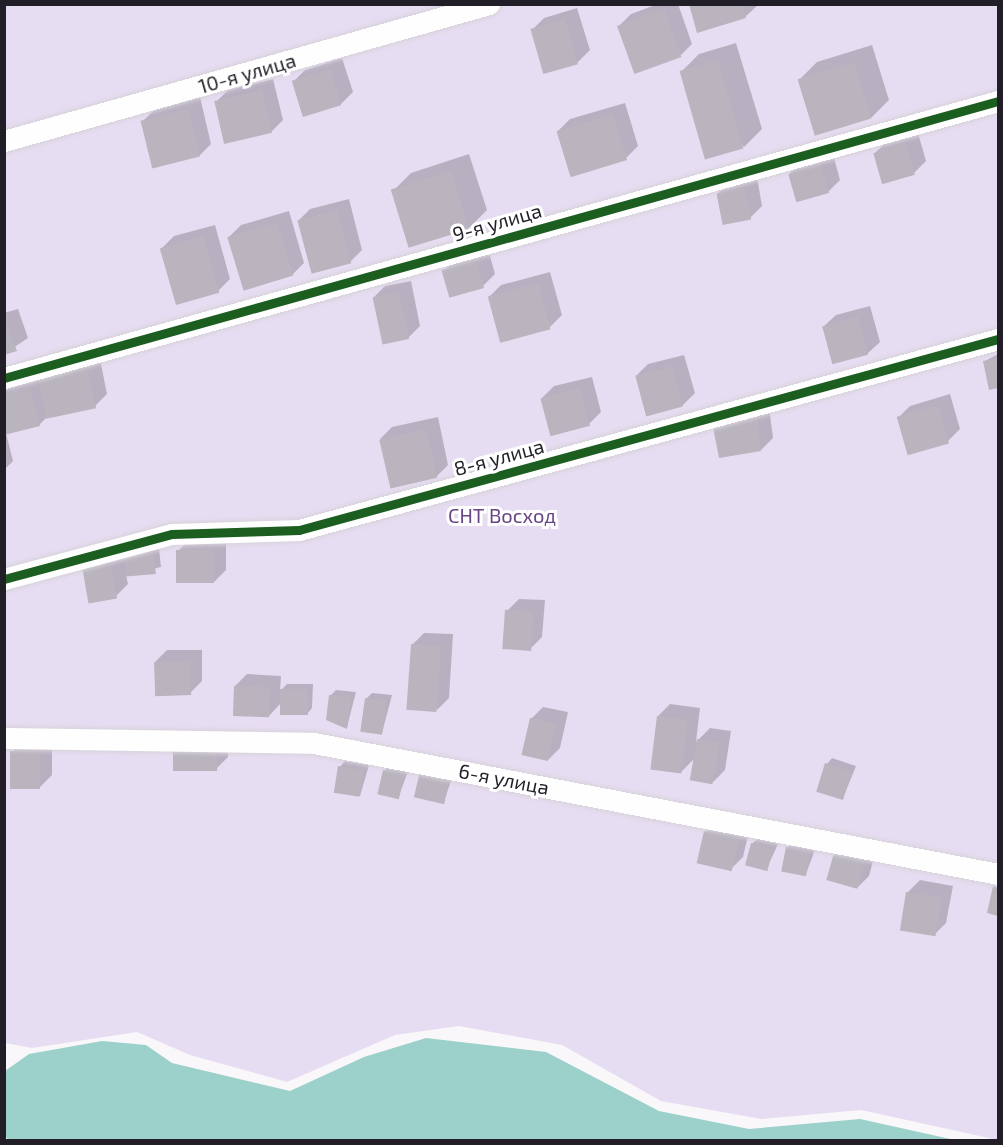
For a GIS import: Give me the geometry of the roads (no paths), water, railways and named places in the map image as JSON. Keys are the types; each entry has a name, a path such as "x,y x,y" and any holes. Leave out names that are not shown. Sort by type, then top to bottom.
{"street":[{"name":"10-я улица","path":"4,141 489,4"},
{"name":"9-я улица","path":"4,378 999,101"},
{"name":"8-я улица","path":"4,579 172,534 299,530 999,339"},
{"name":"6-я улица","path":"4,738 314,743 999,874"}],"water":[{"path":"426,1038 546,1052 659,1111 749,1129 860,1119 955,1140 8,1140 5,1135 5,1071 29,1054 102,1041 146,1045 172,1063 290,1091 364,1057"}],"park label":[{"name":"СНТ Восход","path":"502,515"}]}
